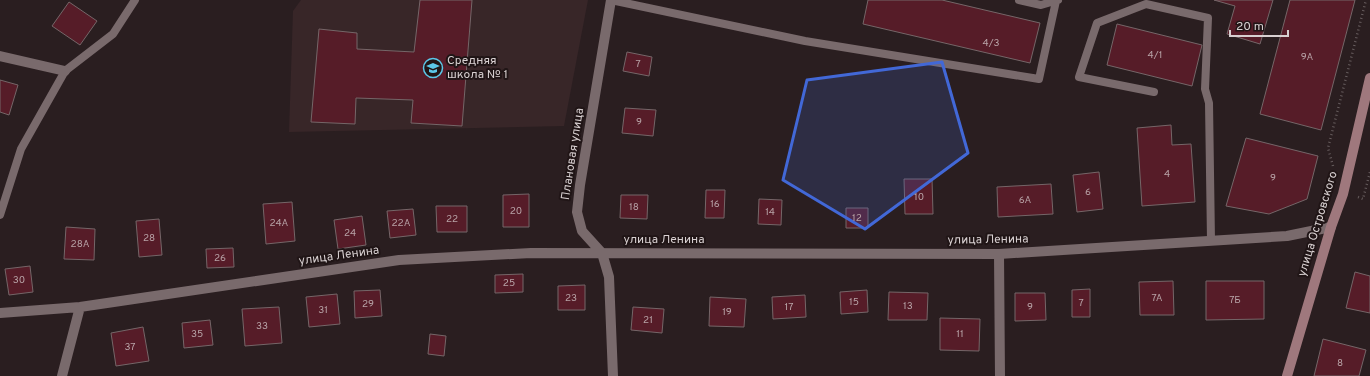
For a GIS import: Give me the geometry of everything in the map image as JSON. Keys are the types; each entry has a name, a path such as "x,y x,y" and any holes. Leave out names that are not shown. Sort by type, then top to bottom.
{"main road":[{"name":"улица Островского","path":"1287,376 1331,227 1343,194 1370,78"}],"street":[{"name":"Плановая улица","path":"611,0 580,185 577,212 582,232 602,253 609,277 613,376"},
{"path":"0,56 65,71"},
{"name":"улица Ленина","path":"0,313 80,307 399,260 531,253 999,254 1287,236 1331,227"},
{"path":"999,254 1000,376"},
{"path":"62,376 80,307"}],"lane":[{"path":"0,215 21,149 65,71 113,34 135,0"},
{"path":"611,0 805,41 1039,79 1057,0"},
{"path":"1019,0 1041,5 1057,0"},
{"path":"1154,92 1079,77 1096,23 1146,4 1208,18 1205,89 1210,103 1211,241"}],"path":[{"path":"1332,171 1334,165 1328,148 1366,0"},
{"path":"1343,194 1363,199 1370,172"}],"highlighted area":[{"path":"942,62 968,153 865,229 783,180 807,80"}],"shaded area":[{"name":"Средняя школа № 1","path":"301,0 588,0 564,126 289,132 293,11"}],"building":[{"path":"420,0 472,0 462,126 411,123 413,100 356,98 355,124 311,122 319,29 357,33 357,49 414,52"},
{"path":"868,0 942,0 1040,23 1030,63 863,24"},
{"path":"1214,0 1273,0 1260,44 1227,34 1235,6"},
{"path":"1290,0 1355,0 1321,130 1260,114"},
{"path":"69,2 97,21 80,45 52,26"},
{"path":"1117,24 1202,45 1192,86 1107,65"},
{"path":"627,52 652,57 649,76 623,71"},
{"path":"0,80 18,85 9,115 0,112"},
{"path":"625,108 656,110 653,136 622,133"},
{"path":"1171,125 1172,145 1191,144 1195,202 1142,206 1137,128"},
{"path":"1246,138 1318,156 1307,199 1269,214 1226,206"},
{"path":"1099,172 1103,209 1077,212 1073,175"},
{"path":"904,179 932,179 933,214 905,214"},
{"path":"1051,184 1053,214 998,217 997,187"},
{"path":"706,190 725,190 724,218 705,218"},
{"path":"529,194 529,227 503,227 503,195"},
{"path":"621,195 648,195 647,219 620,218"},
{"path":"759,199 782,200 781,225 758,224"},
{"path":"292,202 295,241 266,244 263,204"},
{"path":"436,206 467,206 467,232 437,232"},
{"path":"846,208 868,208 868,228 846,228"},
{"path":"413,209 416,235 390,238 387,211"},
{"path":"362,216 366,245 338,249 334,220"},
{"path":"159,219 162,255 139,257 136,221"},
{"path":"66,227 95,229 94,260 64,259"},
{"path":"233,248 234,267 207,268 206,249"},
{"path":"30,266 33,292 9,295 5,269"},
{"path":"1355,272 1370,276 1370,313 1346,308"},
{"path":"523,274 523,292 495,293 495,275"},
{"path":"1173,281 1174,315 1140,315 1139,282"},
{"path":"1206,281 1264,281 1264,319 1206,320"},
{"path":"585,285 585,310 558,310 558,286"},
{"path":"1090,289 1090,317 1072,317 1072,290"},
{"path":"380,290 382,316 355,318 354,291"},
{"path":"867,290 868,312 841,314 840,292"},
{"path":"889,292 928,293 927,320 888,320"},
{"path":"1015,293 1045,293 1046,320 1015,321"},
{"path":"337,294 340,324 309,327 306,297"},
{"path":"805,295 806,317 773,319 772,297"},
{"path":"710,297 746,299 744,327 709,326"},
{"path":"279,307 282,343 245,346 242,309"},
{"path":"633,307 664,309 662,333 631,330"},
{"path":"940,318 980,319 979,351 940,350"},
{"path":"210,320 213,345 184,348 182,323"},
{"path":"143,327 149,361 116,366 111,333"},
{"path":"430,334 446,336 444,356 428,354"},
{"path":"1323,339 1366,350 1359,376 1314,376"}],"place":[{"name":"Средняя школа № 1","path":"433,68"}]}
